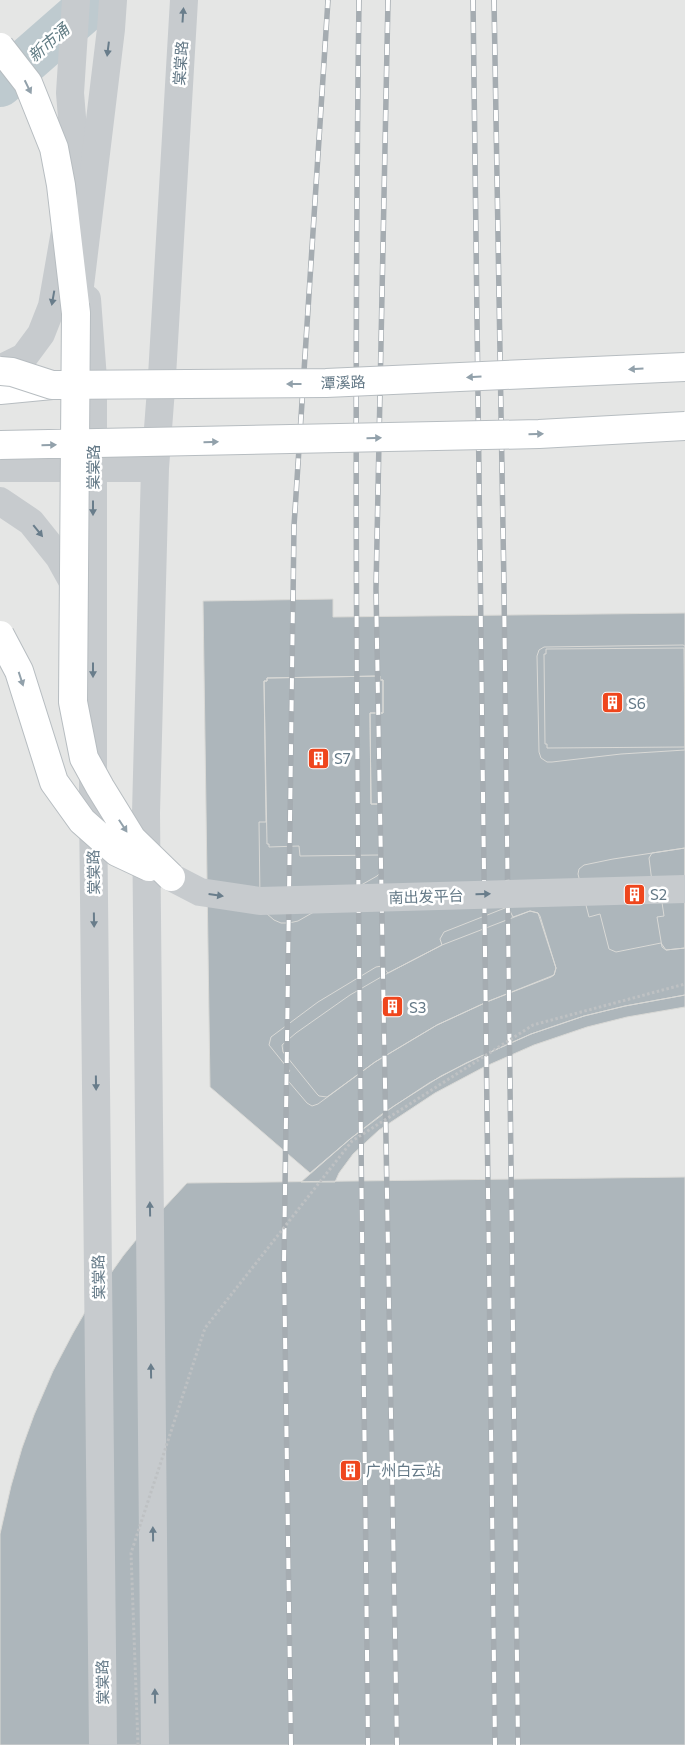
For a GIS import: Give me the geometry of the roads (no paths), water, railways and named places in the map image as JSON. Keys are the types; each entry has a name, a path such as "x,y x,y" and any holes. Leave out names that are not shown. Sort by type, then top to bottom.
{"main road":[{"path":"0,47 28,83 54,148 61,185 76,313 73,702 84,758 132,839 171,877"},
{"name":"潭溪路","path":"0,390 52,385 326,384 685,367"},
{"path":"0,370 52,385"},
{"path":"0,446 539,434 685,426"},
{"path":"0,635 19,671 54,782 65,798 82,821 117,852 171,877"}],"street":[{"name":"棠棠路","path":"76,0 70,92 93,379 93,833 103,1745"},
{"path":"76,313 113,0"},
{"name":"棠棠路","path":"155,1745 146,813 155,468 184,0"},
{"path":"0,370 24,357 41,334 52,306 76,164"},
{"path":"0,381 162,376"},
{"path":"0,468 155,468"},
{"path":"0,501 30,522 47,543 58,557 93,618"},
{"name":"南出发平台","path":"171,877 200,892 260,901 685,889"}],"waterway":[{"name":"新市涌","path":"0,84 96,0"}],"railway":[{"path":"291,1745 284,1264 294,526 328,0"},
{"path":"359,0 356,436 357,654 368,1745"},
{"path":"388,0 376,589 397,1745"},
{"path":"473,0 495,1745"},
{"path":"494,0 504,588 518,1745"}],"place":[{"name":"S6","path":"612,703"},
{"name":"S7","path":"318,758"},
{"name":"S2","path":"634,894"},
{"name":"S3","path":"393,1007"},
{"name":"广州白云站","path":"350,1470"}]}
